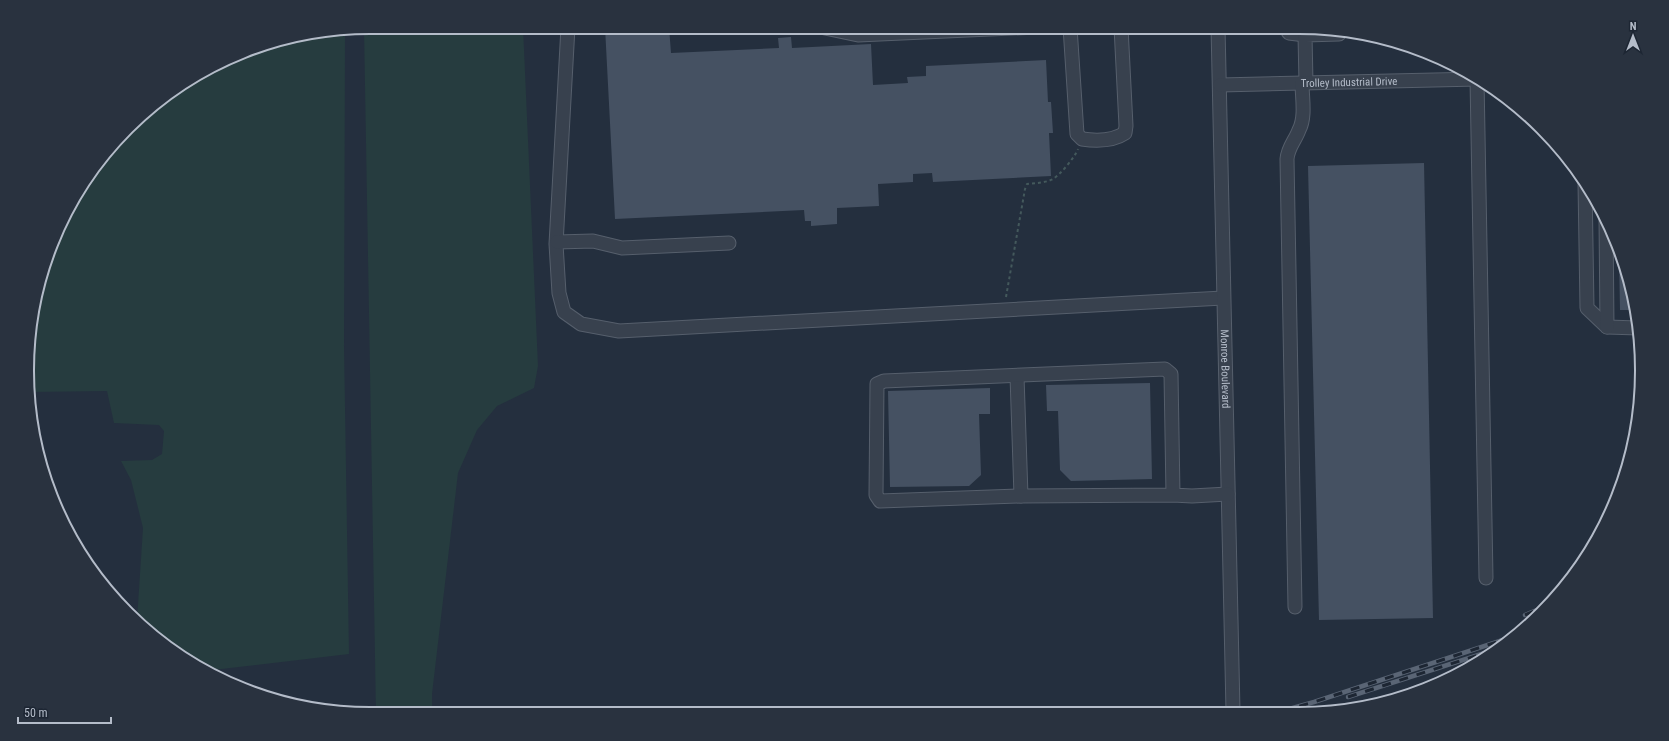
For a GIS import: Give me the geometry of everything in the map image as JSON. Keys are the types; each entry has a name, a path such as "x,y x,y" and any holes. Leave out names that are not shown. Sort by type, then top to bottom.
{"street":[{"path":"568,34 557,242 559,293 564,312 581,324 619,331 1223,298"},
{"path":"853,34 880,34"},
{"path":"1070,34 1077,134 1082,139 1118,138 1125,133 1126,126 1121,34"},
{"name":"Monroe Boulevard","path":"1218,34 1233,707"},
{"path":"1297,34 1315,35"},
{"path":"1295,607 1287,159 1288,150 1300,130 1302,119 1305,35"},
{"name":"Trolley Industrial Drive","path":"1220,85 1467,79"},
{"path":"1478,86 1486,578"},
{"path":"1590,202 1586,258 1587,308 1606,327 1632,328"},
{"path":"1606,236 1606,327"},
{"path":"557,242 593,241 622,248 729,244"},
{"path":"1586,258 1607,258"},
{"path":"1173,494 1171,374 1165,369 884,381 877,384 876,495 880,500 1021,496 1173,494 1192,496 1228,494"},
{"path":"1017,376 1021,496"}],"path":[{"path":"1004,310 1027,184 1045,182 1055,178 1076,155 1082,139"}],"green space":[{"path":"364,34 523,34 538,366 534,388 497,406 477,430 458,473 432,694 432,707 376,707"},
{"path":"345,35 344,346 349,654 217,669 184,650 166,637 138,612 143,528 131,480 121,461 152,460 162,454 164,431 159,425 114,423 107,391 35,392 35,348 40,305 45,283 69,222 79,202 91,184 118,149 133,133 166,104 202,79 242,60 283,45 305,40"}],"building":[{"path":"605,34 670,34 671,53 779,48 778,38 791,37 792,48 871,44 873,85 908,83 907,77 926,76 926,66 1046,60 1048,102 1051,102 1053,133 1049,133 1051,176 933,182 932,173 913,174 913,182 878,184 879,206 837,208 837,224 811,226 811,221 805,221 804,210 615,219"},
{"path":"1424,163 1433,618 1319,620 1308,166"},
{"path":"1619,269 1630,310 1620,310"},
{"path":"1150,383 1152,479 1071,481 1060,470 1058,411 1047,411 1046,385"},
{"path":"990,388 990,414 979,414 981,475 969,486 890,487 888,391"}],"railway":[{"path":"1525,615 1532,612"},
{"path":"1296,707 1496,642"},
{"path":"1348,697 1477,656"}]}
